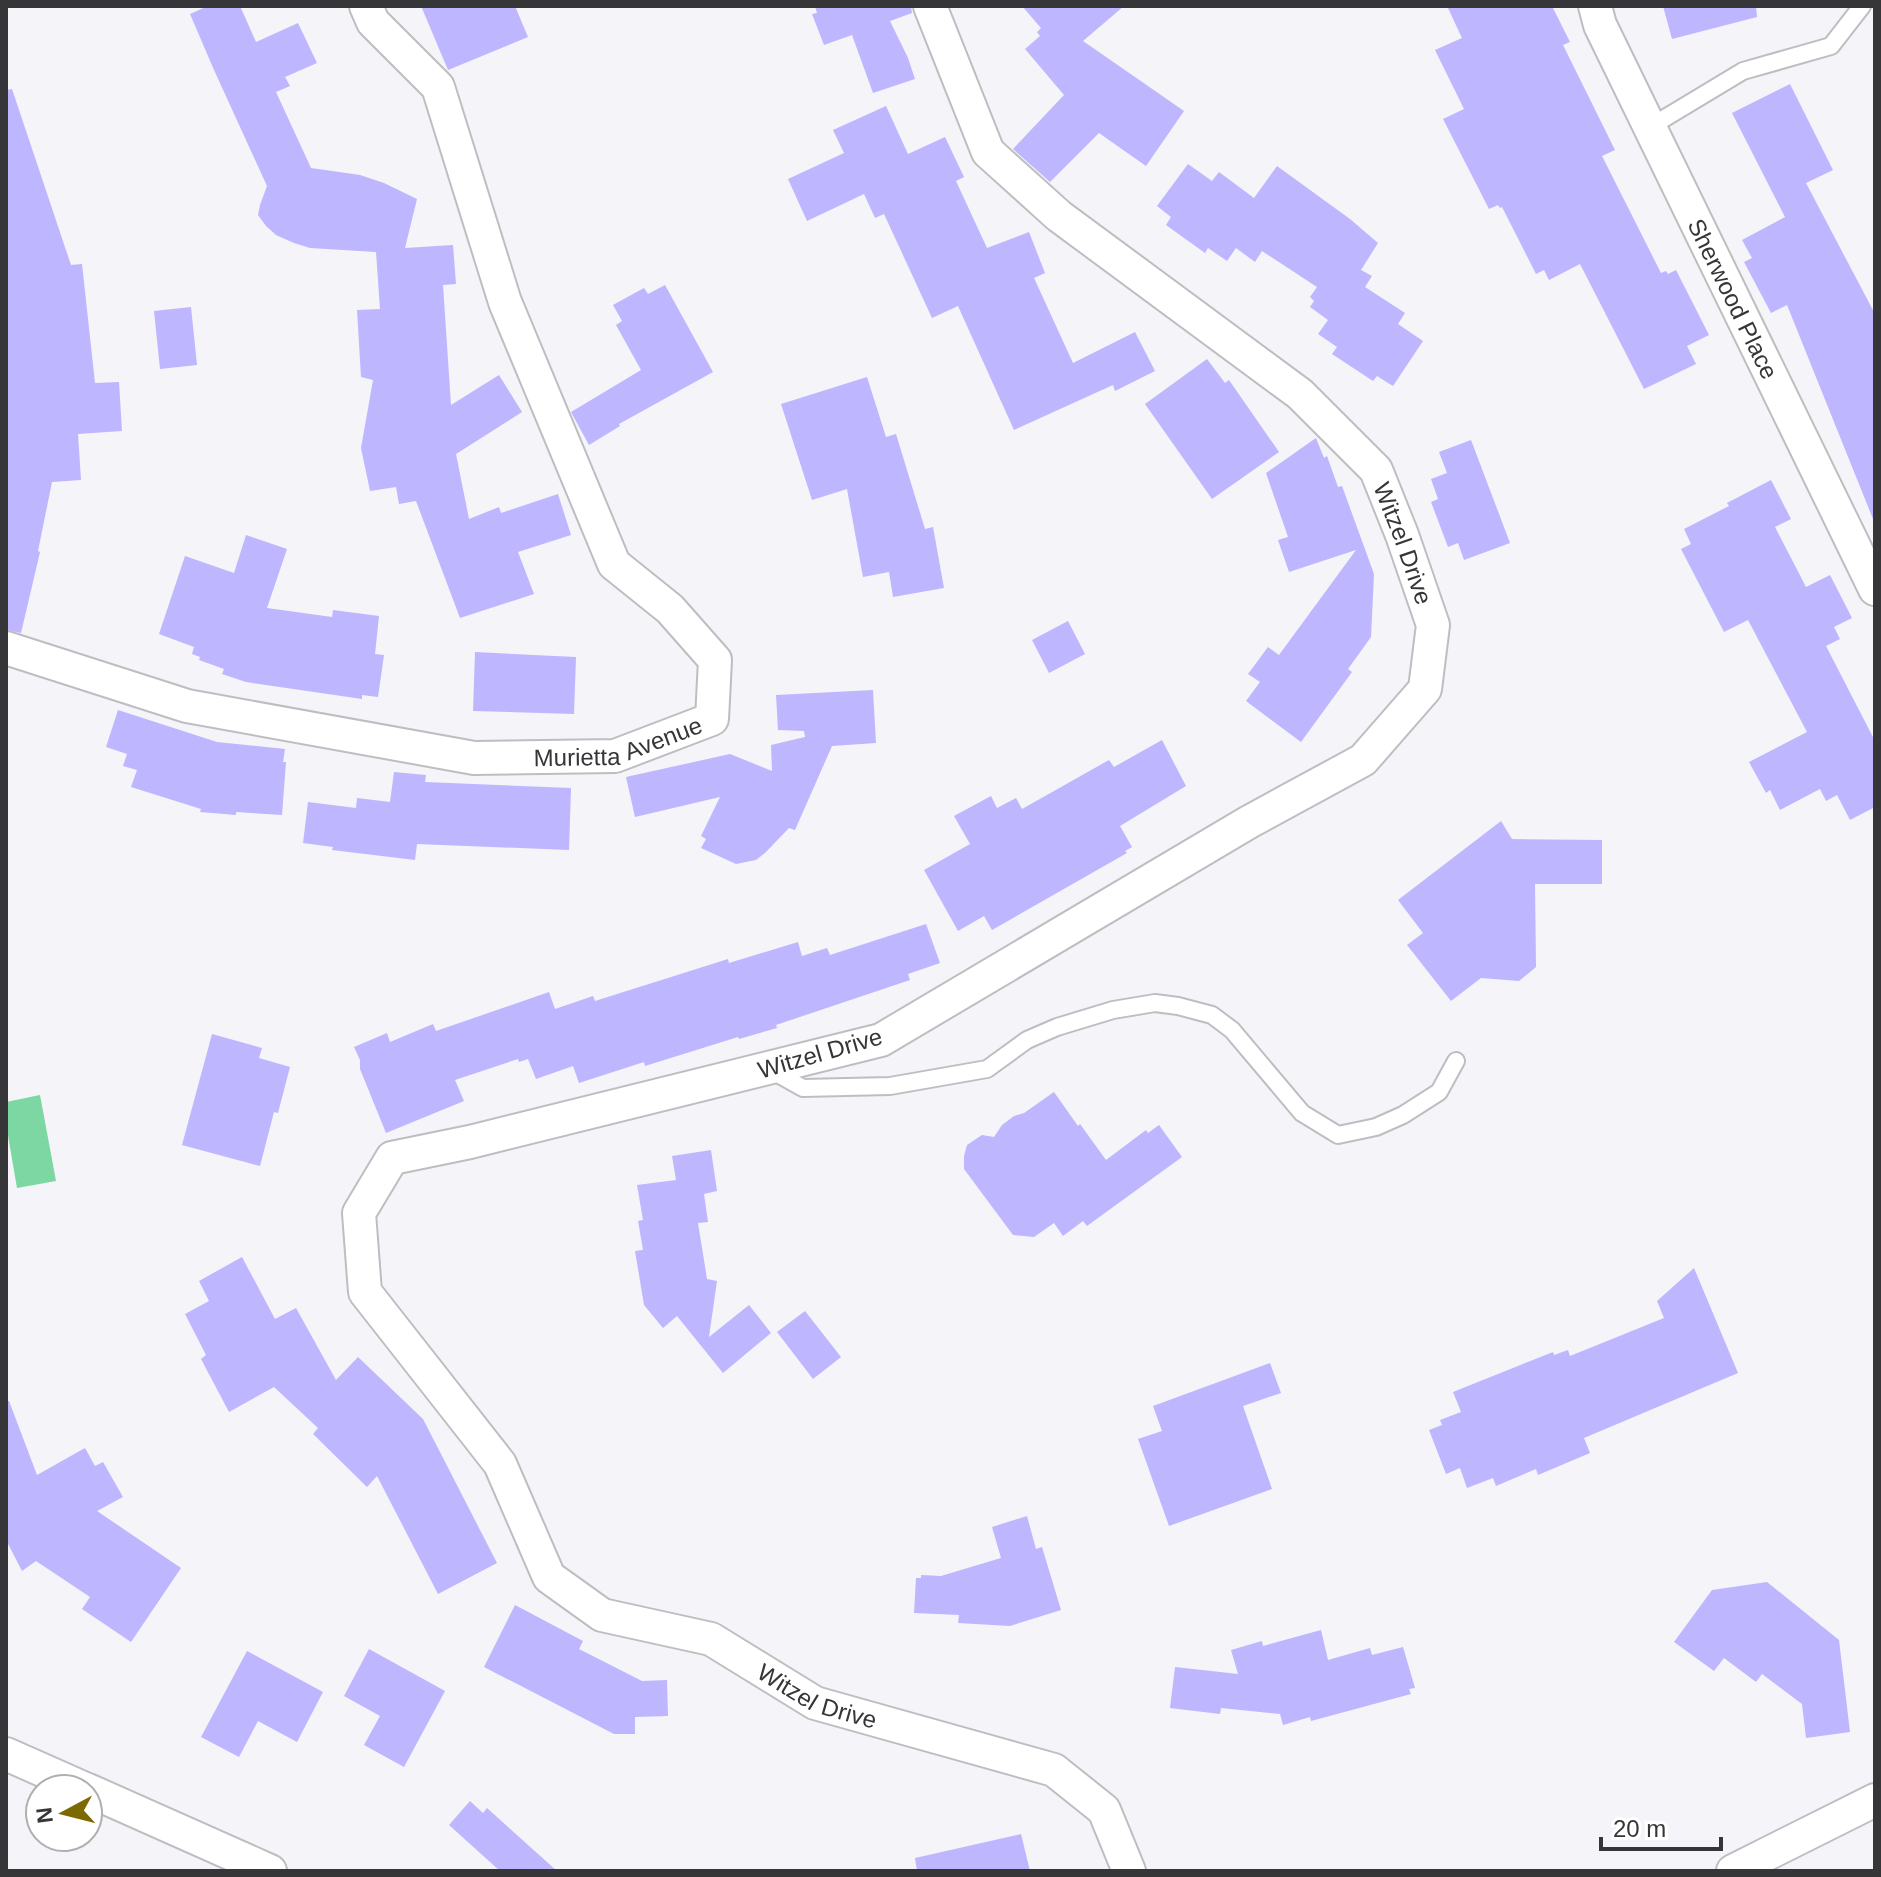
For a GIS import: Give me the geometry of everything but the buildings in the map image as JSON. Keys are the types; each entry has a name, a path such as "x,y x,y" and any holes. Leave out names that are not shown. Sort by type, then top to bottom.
{"street":[{"name":"Murietta Avenue","path":"6,648 187,706 474,758 615,756 712,719 715,660 670,609 614,564 505,302 438,87 373,22 366,6"},
{"name":"Witzel Drive","path":"930,6 988,152 1059,216 1300,394 1376,470 1433,625 1425,689 1363,760 1249,822 881,1040 475,1141 392,1158 359,1213 365,1292 500,1464 549,1577 602,1615 711,1639 815,1703 1054,1770 1104,1810 1129,1871"},
{"name":"Sherwood Place","path":"1595,6 1600,25 1875,589"},
{"path":"6,1754 49,1773"},
{"path":"104,1798 270,1871"},
{"path":"1733,1871 1875,1800"}],"lane":[{"path":"1650,127 1743,71 1831,46 1862,6"},
{"path":"767,1068 803,1088 890,1086 987,1069 1027,1040 1057,1027 1113,1010 1155,1003 1212,1015 1232,1030 1302,1113 1338,1135 1376,1127 1403,1115 1439,1092 1456,1061"}],"green space":[{"path":"40,1095 56,1181 17,1188 6,1124 6,1102"}]}
